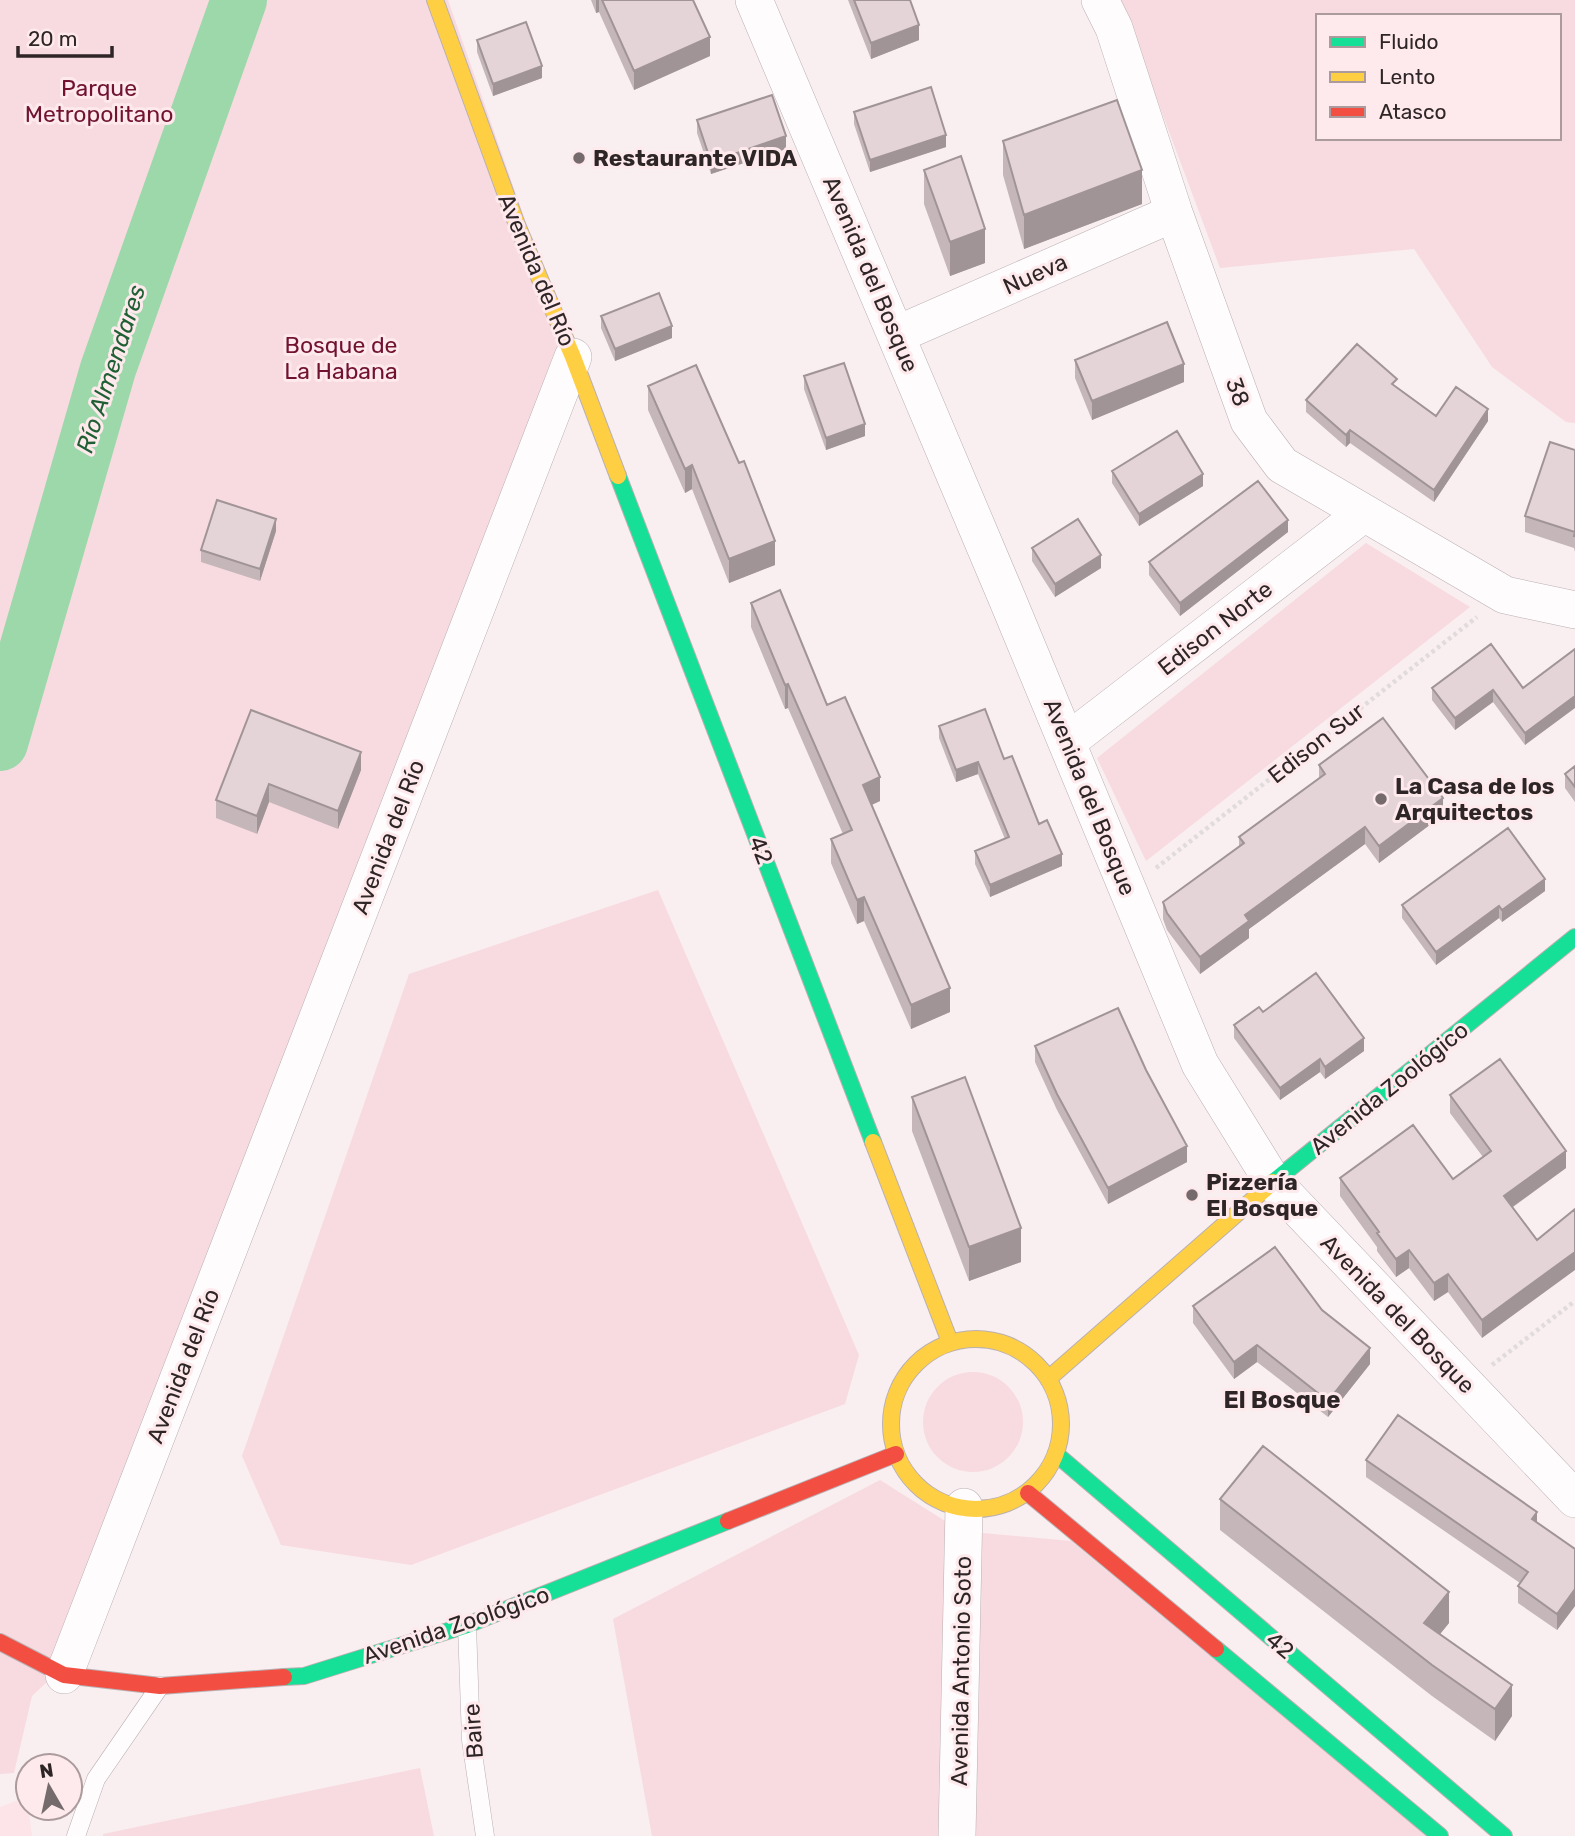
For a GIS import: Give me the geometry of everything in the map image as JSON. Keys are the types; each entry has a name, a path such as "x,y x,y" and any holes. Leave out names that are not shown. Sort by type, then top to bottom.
{"street":[{"name":"Avenida del Río","path":"64,1675 573,357 548,303 492,163 435,0"},
{"name":"Avenida del Bosque","path":"754,0 897,335 1200,1064 1273,1182 1575,1499"},
{"name":"38","path":"1100,0 1122,50 1174,213 1249,421 1282,466 1505,595 1575,610"},
{"name":"Nueva","path":"897,335 1174,213"},
{"name":"42","path":"573,357 950,1342"},
{"name":"Edison Norte","path":"1067,742 1364,513"},
{"name":"Avenida Zoológico","path":"1048,1379 1273,1182 1573,942"},
{"path":"977,1339 1004,1343 1024,1352 1048,1379 1057,1399 1061,1425 1056,1454 1044,1478 1028,1493 987,1507 964,1507 943,1501 923,1490 907,1474 896,1454 890,1427 894,1400 906,1375 925,1355 950,1342 977,1339"},
{"name":"Avenida Zoológico","path":"0,1642 64,1675 160,1686 304,1676 467,1625 896,1454"},
{"name":"42","path":"1056,1454 1504,1836"},
{"name":"42","path":"1028,1493 1440,1836"},
{"name":"Avenida Antonio Soto","path":"957,1836 964,1507"}],"lane":[{"name":"Baire","path":"467,1625 471,1740 485,1836"},
{"path":"76,1836 96,1779 160,1686"}],"path":[{"name":"Edison Sur","path":"1128,890 1505,595"},
{"path":"1466,1385 1575,1301"}],"shaded area":[{"path":"14,1802 14,1822 30,1822 32,1836 0,1836 0,1807"}],"green space":[{"name":"Bosque de La Habana","path":"0,0 448,0 573,357 63,1667 32,1696 19,1752 14,1752 14,1773 0,1774"},
{"path":"1116,0 1575,0 1575,423 1566,422 1492,367 1414,249 1220,268 1131,30"},
{"path":"1366,543 1470,607 1146,861 1097,758"},
{"path":"658,890 859,1355 845,1404 411,1565 281,1545 242,1456 409,974"},
{"path":"973,1372 992,1376 1008,1387 1019,1403 1023,1422 1019,1441 1008,1457 992,1468 973,1472 954,1468 938,1457 927,1441 923,1422 927,1403 938,1387 954,1376"},
{"path":"880,1480 961,1531 1071,1541 1428,1836 652,1836 613,1619"},
{"path":"420,1768 434,1836 103,1836 103,1834"}],"building":[{"path":"602,0 693,0 710,37 634,71"},
{"path":"854,0 910,0 919,25 871,43"},
{"path":"526,22 542,66 493,84 477,40"},
{"path":"931,87 946,135 870,160 854,112"},
{"path":"772,95 786,136 711,162 697,120"},
{"path":"1117,100 1142,170 1024,215 1003,141"},
{"path":"961,156 985,229 950,242 924,170"},
{"path":"659,293 672,326 615,349 601,316"},
{"path":"1167,322 1184,364 1092,401 1075,360"},
{"path":"1357,344 1397,379 1392,384 1436,416 1456,387 1488,409 1434,490 1350,430 1346,435 1306,400"},
{"path":"844,363 865,424 826,438 804,376"},
{"path":"696,365 739,463 744,461 775,541 729,559 692,465 685,469 648,386"},
{"path":"1177,431 1203,474 1139,514 1112,471"},
{"path":"1550,442 1575,450 1575,532 1525,516"},
{"path":"1258,481 1288,520 1180,603 1149,562"},
{"path":"217,500 276,519 260,569 201,550"},
{"path":"1078,519 1101,555 1055,584 1032,548"},
{"path":"780,590 827,705 845,697 880,777 863,785 950,988 911,1005 864,897 857,900 831,839 852,830 788,684 785,685 751,603"},
{"path":"1491,644 1523,688 1575,649 1575,696 1525,733 1493,690 1455,718 1432,688"},
{"path":"985,709 1004,759 1012,756 1039,824 1047,820 1062,854 990,885 975,851 1009,837 978,762 956,770 939,726"},
{"path":"251,710 361,752 338,811 269,784 257,816 216,800"},
{"path":"1383,718 1443,798 1379,846 1365,827 1245,915 1249,921 1200,957 1167,913 1163,902 1244,843 1239,837 1325,774 1319,765"},
{"path":"1575,766 1575,787 1565,774"},
{"path":"1508,828 1545,879 1502,910 1499,906 1436,952 1402,905"},
{"path":"1316,973 1364,1038 1325,1067 1320,1059 1280,1088 1234,1025 1259,1007 1263,1012"},
{"path":"1118,1008 1146,1070 1187,1146 1108,1188 1057,1094 1035,1046"},
{"path":"1500,1059 1566,1151 1504,1196 1537,1240 1575,1209 1575,1252 1482,1320 1448,1274 1434,1283 1409,1250 1396,1259 1340,1178 1413,1125 1453,1179 1491,1151 1450,1095"},
{"path":"965,1077 1021,1228 969,1247 912,1097"},
{"path":"1275,1247 1322,1310 1370,1348 1328,1401 1257,1345 1234,1362 1193,1306"},
{"path":"1398,1415 1537,1512 1532,1519 1575,1549 1575,1589 1557,1614 1518,1586 1528,1572 1366,1460"},
{"path":"1263,1446 1449,1592 1424,1623 1512,1685 1495,1709 1432,1665 1220,1499"}],"waterway":[{"name":"Río Almendares","path":"0,743 108,369 239,0"}],"traffic: fast":[{"path":"618,476 873,1142"},
{"path":"1273,1182 1575,937"},
{"path":"1056,1454 1504,1836"},
{"path":"284,1677 304,1676 467,1625 728,1521"},
{"path":"1216,1649 1440,1836"}],"traffic: slow":[{"path":"435,0 517,225 573,357 618,476"},
{"path":"873,1142 950,1342"},
{"path":"1048,1379 1273,1182"},
{"path":"976,1339 1008,1346 1036,1364 1054,1392 1061,1424 1054,1456 1036,1484 1008,1502 976,1509 944,1502 916,1484 898,1456 891,1424 898,1392 916,1364 944,1346 976,1339"}],"traffic: jam":[{"path":"728,1521 896,1454"},
{"path":"1028,1493 1216,1649"},
{"path":"0,1642 64,1675 160,1686 284,1677"}],"place":[{"name":"Restaurante VIDA","path":"579,158"},
{"name":"La Casa de los Arquitectos","path":"1381,799"},
{"name":"Pizzería El Bosque","path":"1192,1195"}],"district":[{"name":"El Bosque","path":"1282,1400"}],"park label":[{"name":"Parque Metropolitano","path":"99,101"}]}
